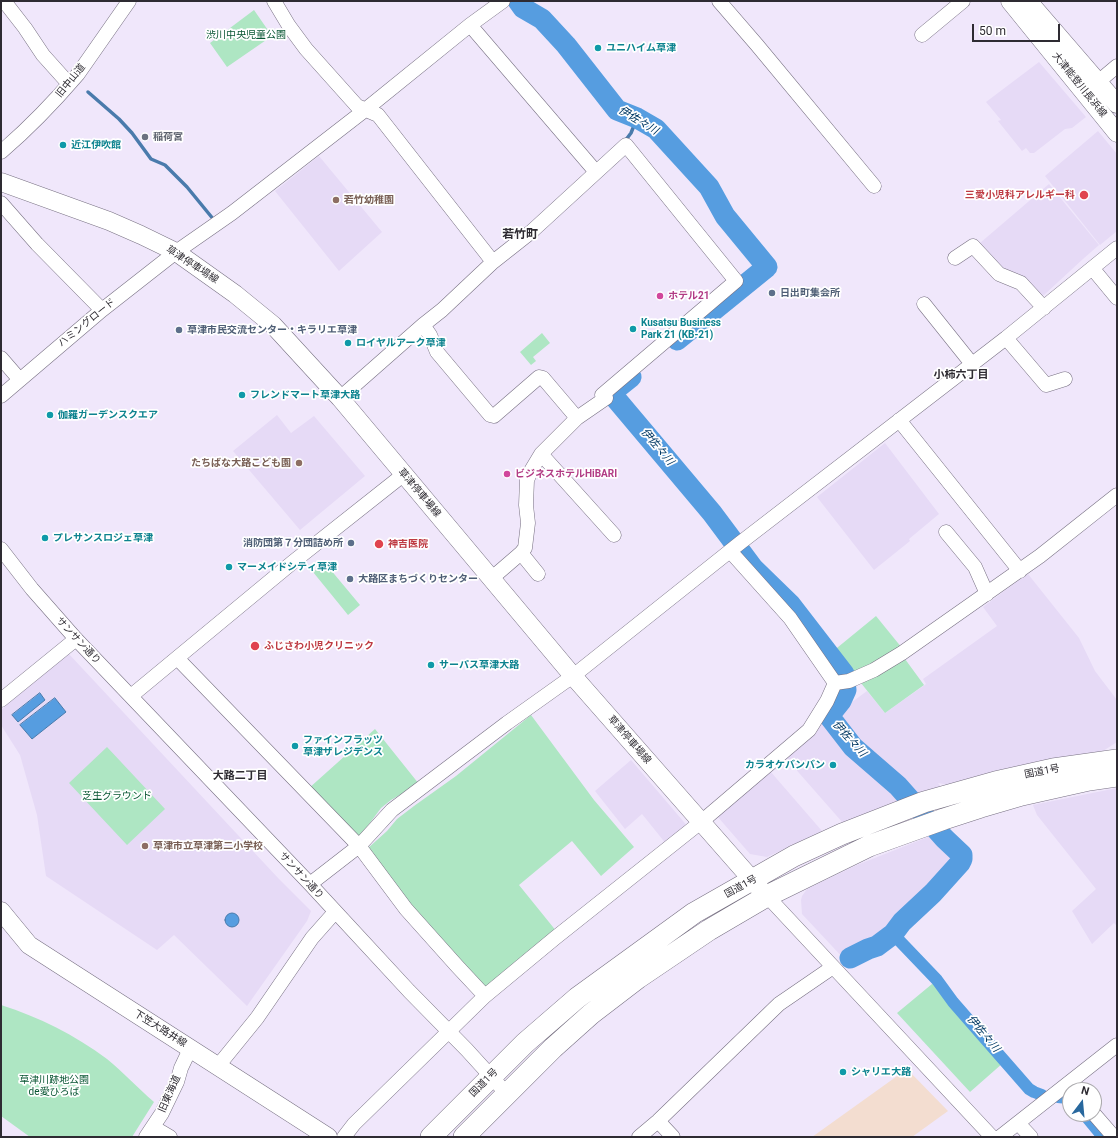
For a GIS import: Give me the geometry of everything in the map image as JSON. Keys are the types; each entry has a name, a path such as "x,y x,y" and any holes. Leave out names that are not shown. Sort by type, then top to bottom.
{"highway":[{"name":"国道1号","path":"430,1137 526,1043 589,989 694,913 794,856 842,834 917,805 995,782 1053,769 1117,760"},
{"name":"国道1号","path":"464,1137 553,1048 590,1014 638,978 709,930 767,896 869,846 981,807 1022,795 1089,780 1117,776"}],"main road":[{"name":"大津能登川長浜線","path":"1010,1 1117,133"},
{"name":"大津能登川長浜線","path":"1028,1 1117,104"},
{"name":"草津停車場線","path":"1,182 109,221 176,252 235,294 273,325 340,398 573,676 752,881 767,896"},
{"name":"下笠大路井線","path":"1,911 29,945 328,1137"}],"street":[{"path":"4,1 25,28 43,55 70,84"},
{"name":"旧中山道","path":"1,152 52,104 70,84 129,1"},
{"path":"274,1 289,26 306,49 357,106 378,114 493,262"},
{"name":"ハミングロード","path":"1,396 102,310 176,252 232,213 365,110 470,25 503,1"},
{"path":"719,1 874,186"},
{"path":"922,35 963,1"},
{"path":"470,25 596,172"},
{"path":"1098,82 1117,66"},
{"path":"340,398 442,310 493,262 531,232 626,145 736,281 602,395 606,398 577,418 541,454 532,468 527,480 526,505 528,523 525,548 492,578"},
{"path":"1,202 37,244 102,310"},
{"path":"955,258 973,246 999,274 1021,283 1044,308"},
{"path":"310,884 359,846 392,810 507,723 573,676 734,547 1006,338 1117,248"},
{"path":"1092,268 1117,298"},
{"path":"924,304 972,364"},
{"path":"423,325 430,335 436,352 490,415 494,416 539,377 543,378 577,418"},
{"path":"1006,338 1046,385 1065,379"},
{"path":"1,358 20,380"},
{"path":"899,420 1020,571"},
{"path":"541,454 614,535"},
{"path":"131,696 292,562 403,474"},
{"path":"344,1137 354,1124 485,996 554,938 700,822 809,730 840,682 874,670 902,653 1020,571 1117,494"},
{"path":"946,532 975,567 987,594"},
{"path":"734,547 840,682"},
{"name":"サンサン通り","path":"1,549 32,589 76,639 310,884 507,1094"},
{"path":"521,553 538,574"},
{"path":"1,700 76,639"},
{"path":"177,658 359,846 406,909 456,966 485,996"},
{"path":"767,896 992,1137"},
{"path":"218,1066 257,1018 312,938 335,912"},
{"path":"639,1137 658,1121 779,1004 833,967"},
{"path":"1076,1082 1117,1045"},
{"name":"旧東海道","path":"149,1132 162,1113 177,1082 181,1068 190,1048"},
{"path":"1000,1137 1062,1093"},
{"path":"658,1121 673,1137"},
{"path":"1101,1122 1114,1137"},
{"path":"1018,1123 1031,1137"},
{"path":"149,1132 170,1137"}],"shaded area":[{"path":"1039,62 1086,117 1072,128 1065,129 1034,153 1030,153 1026,148 1022,151 998,121 1001,120 986,102"},
{"path":"1098,131 1117,154 1117,231 1100,245 1045,176"},
{"path":"319,156 382,232 339,271 275,191"},
{"path":"1049,184 1099,245 1044,295 1039,294 1003,270 980,243"},
{"name":"たちばな大路こども園","path":"277,415 291,433 314,416 365,476 300,530 233,451"},
{"path":"885,443 939,514 909,539 910,541 874,570 817,497"},
{"path":"1028,574 1079,638 1095,671 1117,700 1117,742 1103,751 949,785 938,783 941,787 912,796 901,783 860,748 833,716 867,691 885,713 926,684 923,679 997,626 983,607"},
{"name":"草津市立草津第二小学校","path":"68,653 279,879 311,911 307,921 247,1006 174,935 157,950 46,876 37,815 20,755 1,725 1,710"},
{"path":"825,716 853,753 904,798 843,823 785,757"},
{"path":"631,760 689,828 667,845 642,814 625,829 595,791"},
{"path":"770,771 822,831 767,857 750,854 717,816"},
{"path":"1117,788 1117,926 1114,923 1092,944 1072,911 1096,889 1037,815 1033,805"},
{"path":"933,835 958,859 933,889 905,911 891,928 878,940 848,953 845,960 802,914 801,900 807,889 857,865"},
{"path":"907,1069 948,1111 912,1137 812,1137"}],"green space":[{"name":"渋川中央児童公園","path":"254,10 272,36 227,67 210,43"},
{"path":"542,333 550,343 533,357 536,361 531,365 520,352"},
{"path":"325,563 360,605 348,615 313,572"},
{"path":"876,616 902,648 849,676 845,668 832,652"},
{"path":"905,659 924,685 885,713 861,683"},
{"path":"531,715 594,800 634,847 601,876 572,841 519,885 557,932 485,990 445,947 367,849 387,831 397,819 456,776"},
{"path":"375,729 419,784 391,800 381,808 361,835 353,836 308,789"},
{"name":"芝生グラウンド","path":"107,747 165,809 127,845 69,783"},
{"path":"937,983 950,1001 1003,1063 970,1092 897,1013 932,984"},
{"name":"草津川跡地公園 de愛ひろば","path":"1,1005 43,1021 95,1050 119,1069 154,1102 132,1137 30,1137 1,1116"}],"water":[{"path":"40,693 45,700 18,722 12,715"},
{"path":"55,698 66,712 32,739 20,725"},
{"path":"229,913 235,913 239,917 239,923 235,927 229,927 225,923 225,917"}],"waterway":[{"name":"伊佐々川","path":"518,1 523,8 542,19 566,45 617,110 637,118 656,129 709,187 725,216 767,267 677,340"},
{"path":"88,92 119,119 132,133 151,159 165,165 187,187 214,220"},
{"path":"625,141 631,133 637,118"},
{"name":"伊佐々川","path":"631,377 611,393 712,513 753,568 790,604 844,674 846,690 841,701 829,716 853,747 898,786 944,838 962,855 960,863 933,893 902,922 893,934 877,946 850,958"},
{"name":"伊佐々川","path":"893,934 937,980 953,1002 1029,1089 1042,1095"},
{"name":"伊佐々川","path":"1058,1097 1062,1097"},
{"name":"伊佐々川","path":"1091,1122 1103,1137"}],"place":[{"name":"ユニハイム草津","path":"598,48"},
{"name":"稲荷宮","path":"145,137"},
{"name":"近江伊吹館","path":"63,145"},
{"name":"三愛小児科アレルギー科","path":"1084,195"},
{"name":"若竹幼稚園","path":"336,200"},
{"name":"日出町集会所","path":"772,293"},
{"name":"ホテル21","path":"660,296"},
{"name":"Kusatsu Business Park 21 (KB-21)","path":"633,329"},
{"name":"草津市民交流センター・キラリエ草津","path":"179,330"},
{"name":"ロイヤルアーク草津","path":"348,343"},
{"name":"フレンドマート草津大路","path":"242,395"},
{"name":"伽羅ガーデンスクエア","path":"50,415"},
{"name":"たちばな大路こども園","path":"299,463"},
{"name":"ビジネスホテルHiBARI","path":"507,474"},
{"name":"プレサンスロジェ草津","path":"45,538"},
{"name":"消防団第７分団詰め所","path":"351,543"},
{"name":"神吉医院","path":"379,544"},
{"name":"マーメイドシティ草津","path":"229,567"},
{"name":"大路区まちづくりセンター","path":"350,579"},
{"name":"ふじさわ小児クリニック","path":"255,646"},
{"name":"サーパス草津大路","path":"431,665"},
{"name":"ファインフラッツ 草津ザレジデンス","path":"295,746"},
{"name":"カラオケバンバン","path":"833,765"},
{"name":"草津市立草津第二小学校","path":"145,846"},
{"name":"シャリエ大路","path":"843,1072"}],"district":[{"name":"若竹町","path":"520,235"},
{"name":"小柿六丁目","path":"961,375"},
{"name":"大路二丁目","path":"240,776"}]}
